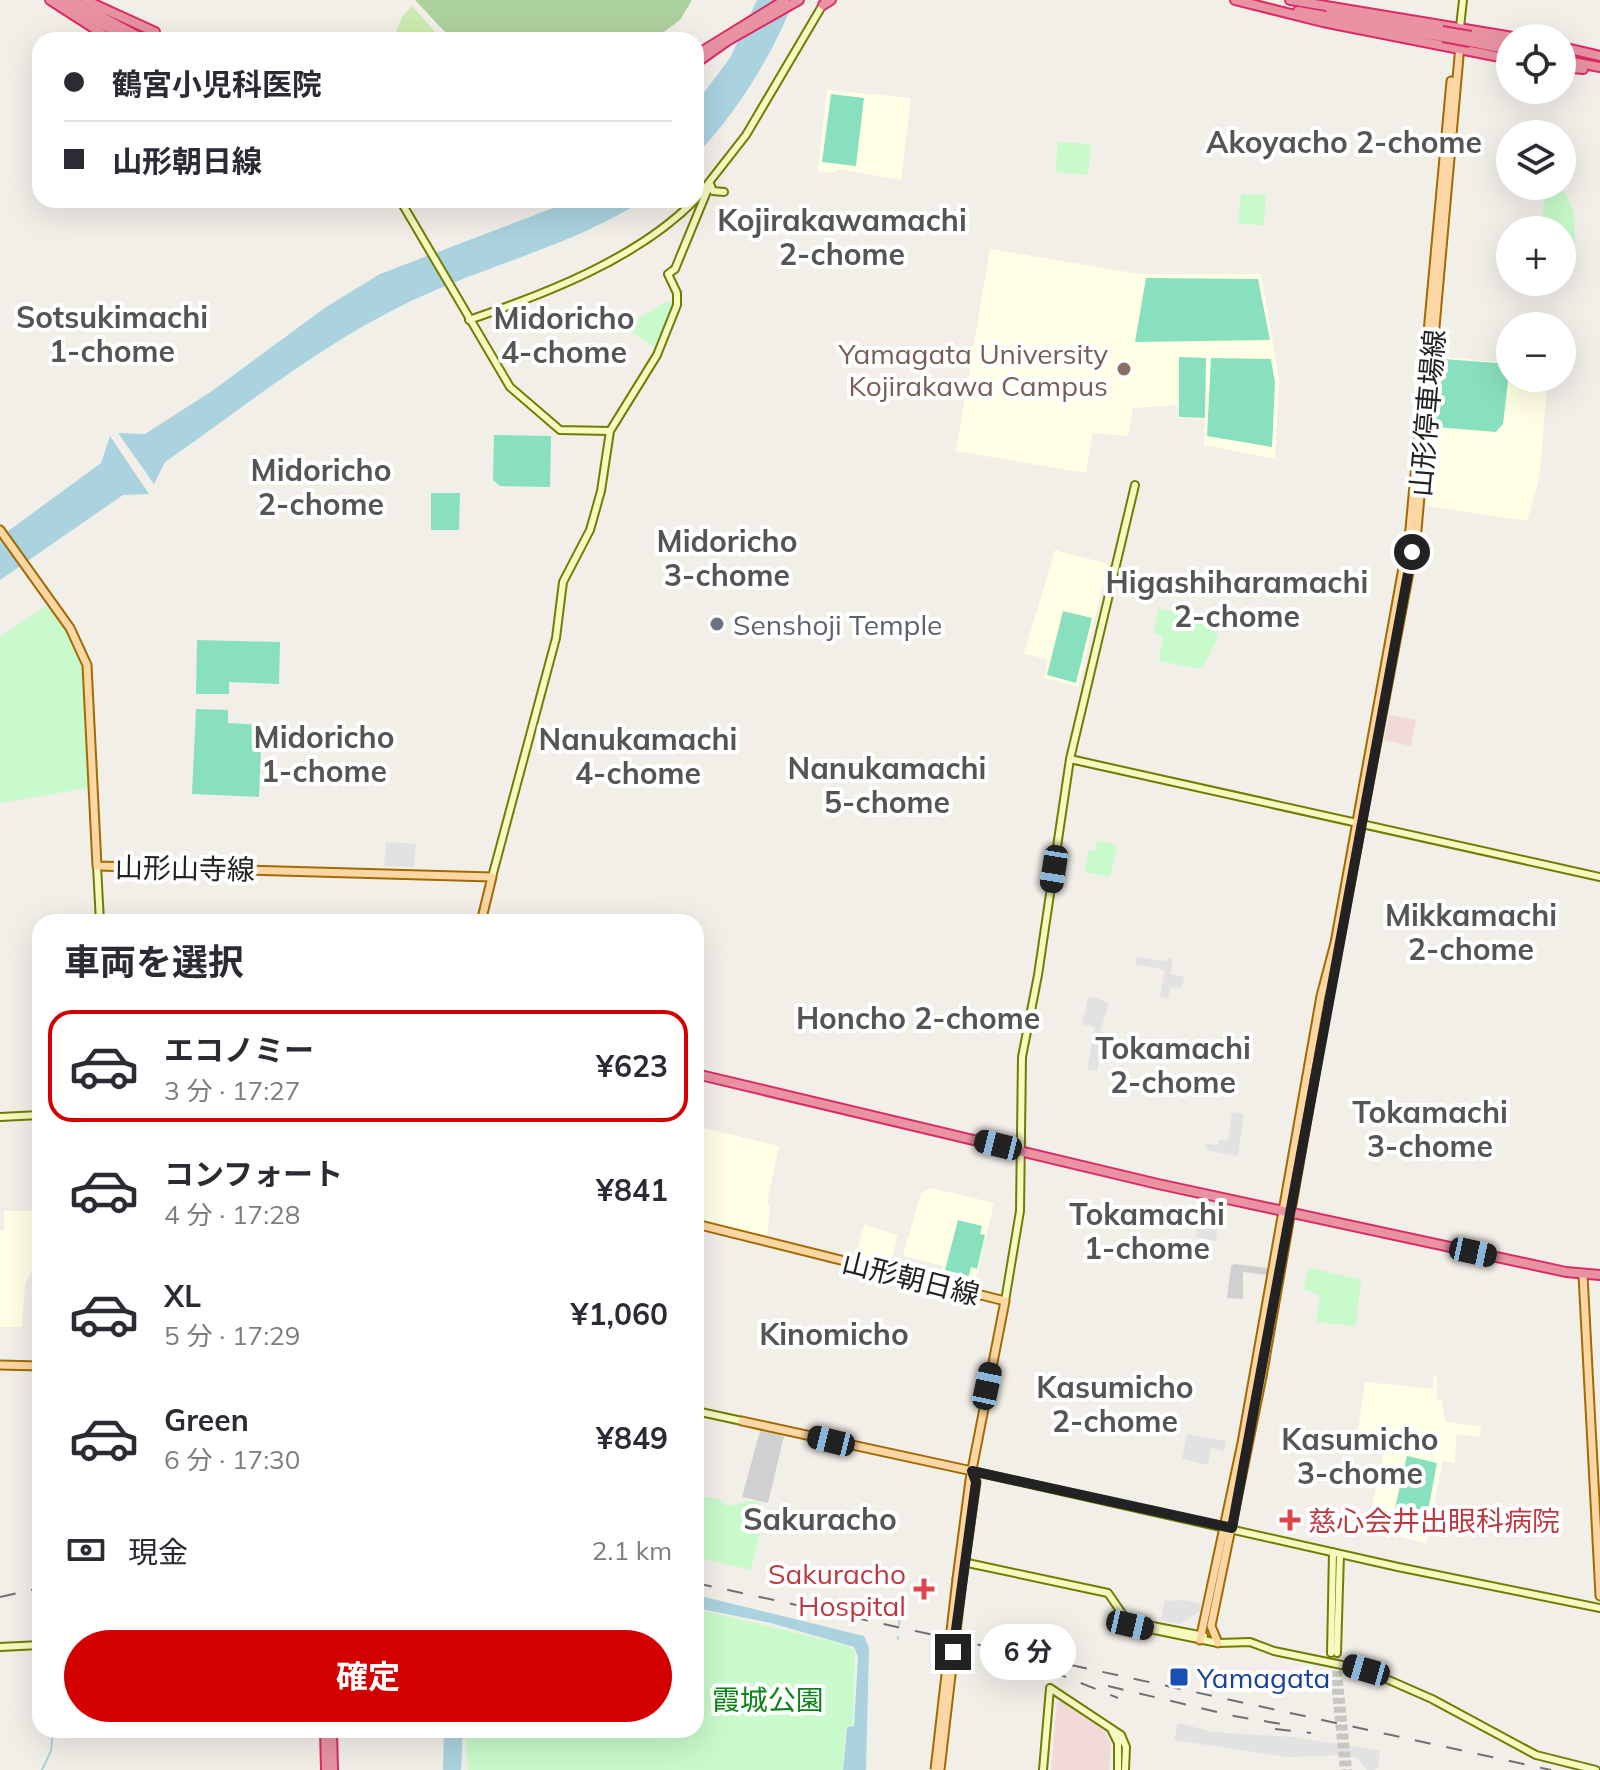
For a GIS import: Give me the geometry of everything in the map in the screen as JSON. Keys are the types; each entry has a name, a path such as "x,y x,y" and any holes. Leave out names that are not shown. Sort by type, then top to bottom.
{"highway":[{"path":"50,0 100,32"},
{"path":"58,0 116,32"},
{"path":"71,0 130,32"},
{"path":"85,0 148,32"},
{"path":"704,50 785,0"},
{"path":"704,57 799,0"},
{"path":"1238,0 1496,42"},
{"path":"1238,0 1496,57"},
{"path":"1278,0 1443,34"},
{"path":"1290,0 1496,33"},
{"path":"1471,39 1496,46"},
{"path":"1576,53 1600,58"},
{"path":"1576,63 1600,69"},
{"path":"1576,68 1600,69"},
{"path":"704,1076 1287,1211 1583,1275 1600,1275"},
{"path":"325,1738 326,1770"},
{"path":"332,1738 333,1770"}],"main road":[{"name":"山形停車場線","path":"1217,1641 1211,1626 1358,823 1417,530 1458,26"},
{"name":"山形山寺線","path":"0,530 78,642 89,673 97,866 492,877"},
{"path":"483,914 492,877"},
{"name":"山形朝日線","path":"704,1226 1005,1301 972,1471 937,1770"},
{"path":"1583,1275 1600,1596"},
{"path":"0,1365 32,1366"},
{"path":"742,1421 972,1471"},
{"name":"山形停車場線","path":"1201,1638 1229,1528"}],"street":[{"path":"1458,26 1461,0"},
{"path":"704,190 784,75 827,2"},
{"path":"710,184 713,191 724,192"},
{"path":"704,199 710,184"},
{"path":"406,208 510,387 560,430 610,431"},
{"path":"469,320 521,302 600,267 684,208"},
{"path":"695,208 697,216"},
{"path":"492,877 556,638 563,582 590,530 601,491 610,431 657,355 677,305 677,293 668,274 675,269 700,208"},
{"path":"1005,1301 1019,1223 1022,1057 1038,975 1070,759 1135,485"},
{"path":"1070,759 1600,877"},
{"path":"97,866 100,914"},
{"path":"0,1117 32,1115"},
{"path":"704,1413 742,1421"},
{"path":"972,1471 1336,1553 1600,1608"},
{"path":"1334,1653 1336,1553"},
{"path":"962,1562 1108,1593 1130,1625 1241,1643 1366,1670 1432,1699 1536,1755 1596,1770"},
{"path":"0,1647 32,1645"},
{"path":"1043,1770 1050,1688 1109,1727 1124,1741 1125,1770"},
{"path":"1109,1727 1118,1743 1118,1770"}],"shaded area":[{"path":"827,90 911,98 901,180 839,169 832,173 818,171"},
{"name":"Yamagata University Kojirakawa Campus","path":"990,249 1139,274 1261,274 1279,379 1275,459 1204,445 1205,419 1178,418 1177,405 1133,408 1128,436 1093,433 1086,473 956,451"},
{"path":"1438,356 1496,362 1496,392 1547,392 1539,479 1527,521 1427,506"},
{"path":"1055,550 1108,564 1078,687 1044,678 1048,659 1024,654"},
{"path":"1389,715 1416,720 1411,746 1384,740"},
{"path":"386,842 416,844 414,867 384,866"},
{"path":"1137,956 1166,962 1168,958 1173,959 1170,974 1184,977 1181,989 1171,987 1168,998 1160,997 1165,970 1135,964"},
{"path":"1093,996 1109,1003 1100,1032 1105,1033 1097,1071 1087,1069 1095,1027 1082,1024 1088,998"},
{"path":"1232,1112 1244,1114 1238,1156 1206,1150 1205,1143 1218,1145 1219,1140 1228,1140"},
{"path":"704,1128 779,1146 767,1202 770,1207 767,1238 704,1220"},
{"path":"931,1188 994,1203 975,1281 943,1270 943,1266 903,1256 921,1193"},
{"path":"1202,1198 1220,1202 1216,1241 1196,1237"},
{"path":"4,1211 32,1211 32,1271 25,1283 22,1327 0,1327 0,1231 4,1230"},
{"path":"864,1225 898,1235 889,1270 854,1261"},
{"path":"1231,1266 1268,1268 1267,1275 1243,1272 1243,1299 1227,1298"},
{"path":"1433,1376 1437,1377 1437,1399 1442,1401 1445,1422 1481,1426 1480,1437 1456,1434 1455,1463 1443,1461 1426,1543 1367,1529 1386,1442 1357,1436 1365,1382 1433,1389"},
{"path":"760,1431 784,1436 768,1503 742,1497"},
{"path":"1187,1434 1226,1441 1224,1451 1211,1448 1208,1465 1182,1459"},
{"path":"1178,1599 1201,1604 1200,1611 1180,1624 1161,1620 1165,1600 1177,1602"},
{"path":"1062,1700 1100,1726 1111,1742 1109,1770 1051,1770 1057,1703"},
{"path":"1178,1723 1213,1732 1293,1737 1380,1751 1378,1766 1375,1770 1367,1770 1357,1758 1340,1755 1287,1757 1174,1740"}],"green space":[{"path":"415,0 692,0 680,20 664,32 444,31"},
{"path":"412,6 435,32 396,32 402,17"},
{"path":"831,94 864,98 856,166 822,162"},
{"path":"1058,142 1091,144 1088,175 1055,172"},
{"path":"1241,194 1266,195 1264,225 1238,224"},
{"path":"1544,200 1569,200 1574,216 1543,216"},
{"path":"1146,278 1258,279 1270,340 1135,342"},
{"path":"667,301 673,304 654,347 623,327"},
{"path":"1179,357 1206,358 1205,418 1179,417"},
{"path":"1211,358 1271,359 1275,383 1272,447 1207,436"},
{"path":"1444,359 1496,363 1496,392 1507,392 1503,424 1496,432 1436,427 1438,363"},
{"path":"494,435 551,436 550,487 500,486 493,480"},
{"path":"431,493 460,493 459,530 431,530"},
{"path":"52,602 85,659 93,787 0,803 0,637"},
{"path":"1158,609 1220,617 1216,642 1202,669 1159,661 1163,636 1154,634"},
{"path":"1063,611 1092,618 1076,683 1047,675"},
{"path":"197,640 280,642 279,684 229,682 229,694 196,694"},
{"path":"196,709 228,710 228,723 262,725 259,797 192,794"},
{"path":"1097,840 1117,845 1110,877 1084,872 1089,850 1095,851"},
{"path":"958,1220 982,1226 980,1234 985,1235 977,1269 971,1267 969,1276 945,1270"},
{"path":"1311,1268 1361,1280 1356,1326 1316,1322 1320,1296 1304,1289"},
{"path":"1407,1456 1437,1463 1428,1510 1422,1509 1420,1516 1411,1517 1395,1508"},
{"path":"704,1497 718,1499 727,1506 748,1501 760,1503 765,1512 751,1570 704,1559"},
{"name":"霞城公園","path":"704,1611 846,1645 855,1651 853,1725 846,1727 842,1770 468,1770 466,1738 704,1738"}],"water":[{"path":"757,0 794,0 776,41 752,82 726,121 704,146 704,92 730,58"},
{"path":"553,208 630,208 585,231 429,293 338,341 165,462 154,484 118,433 145,434 212,391 326,307 380,274"},
{"path":"110,436 149,494 123,495 0,580 0,537 101,463"},
{"path":"704,1597 864,1636 869,1648 866,1770 843,1770 847,1727 854,1726 858,1657 854,1647 771,1623 704,1610"},
{"path":"444,1738 463,1738 461,1770 443,1770"}],"waterway":[{"path":"899,1625 900,1612"},
{"path":"42,1770 51,1751 52,1738"}],"tunnel":[{"path":"1331,1653 1343,1770"},
{"path":"1337,1653 1349,1770"}],"railway":[{"path":"704,1585 1551,1770"},
{"path":"0,1597 32,1590"},
{"path":"1051,1671 1118,1698"},
{"path":"1108,1686 1234,1716 1287,1725"},
{"path":"1275,1729 1311,1733"}],"place":[{"name":"Yamagata University Kojirakawa Campus","path":"1124,369"},
{"name":"Senshoji Temple","path":"717,624"},
{"name":"慈心会井出眼科病院","path":"1290,1520"},
{"name":"Sakuracho Hospital","path":"924,1589"},
{"name":"Yamagata","path":"1179,1677"}],"district":[{"name":"Akoyacho 2-chome","path":"1344,142"},
{"name":"Kojirakawamachi 2-chome","path":"842,237"},
{"name":"Sotsukimachi 1-chome","path":"112,334"},
{"name":"Midoricho 4-chome","path":"564,335"},
{"name":"Midoricho 2-chome","path":"321,487"},
{"name":"Midoricho 3-chome","path":"727,558"},
{"name":"Higashiharamachi 2-chome","path":"1237,599"},
{"name":"Midoricho 1-chome","path":"324,754"},
{"name":"Nanukamachi 4-chome","path":"638,756"},
{"name":"Nanukamachi 5-chome","path":"887,785"},
{"name":"Mikkamachi 2-chome","path":"1471,932"},
{"name":"Honcho 2-chome","path":"918,1018"},
{"name":"Tokamachi 2-chome","path":"1173,1065"},
{"name":"Tokamachi 3-chome","path":"1430,1129"},
{"name":"Tokamachi 1-chome","path":"1147,1231"},
{"name":"Kinomicho","path":"834,1334"},
{"name":"Kasumicho 2-chome","path":"1115,1404"},
{"name":"Kasumicho 3-chome","path":"1360,1456"},
{"name":"Sakuracho","path":"820,1519"}],"route":[{"path":"953,1652 976,1482 972,1471 1232,1528 1412,552"}]}
